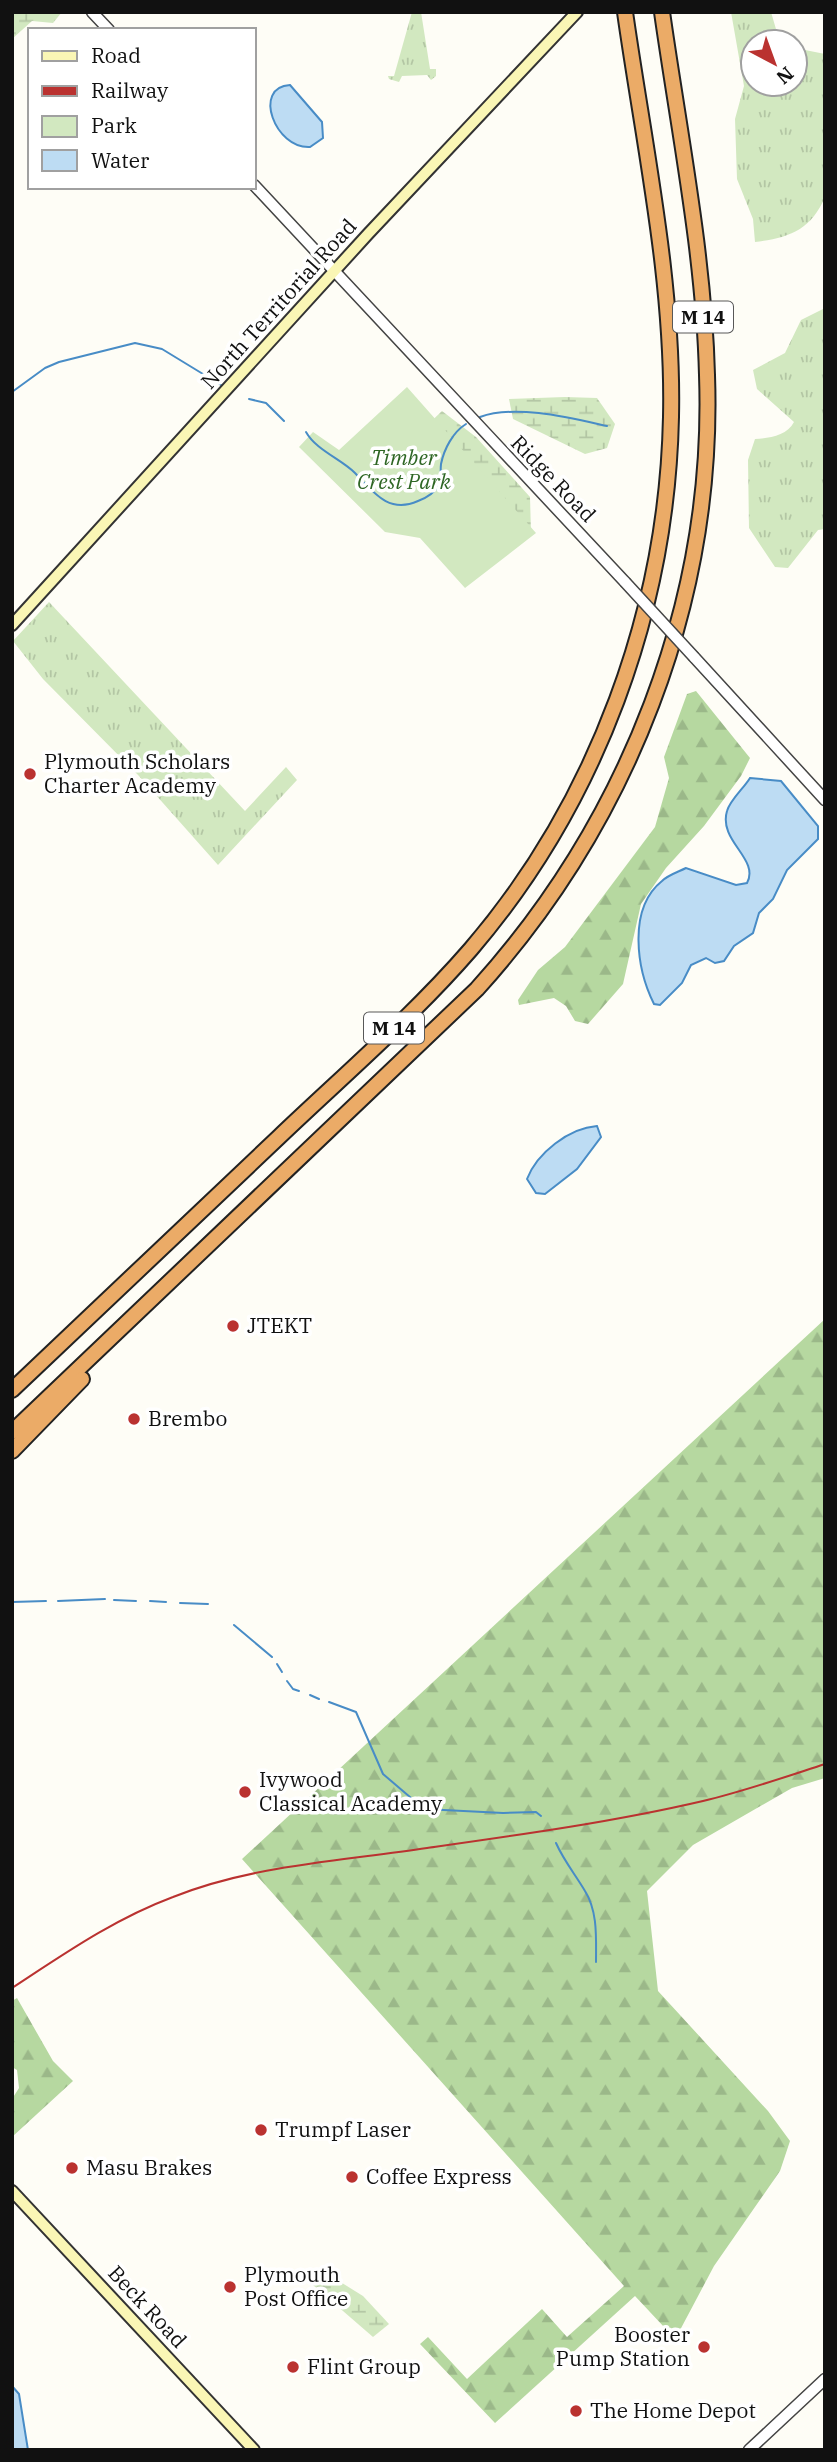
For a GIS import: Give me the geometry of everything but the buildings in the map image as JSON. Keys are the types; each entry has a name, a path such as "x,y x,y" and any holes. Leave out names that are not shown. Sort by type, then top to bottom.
{"highway":[{"name":"M 14","path":"12,1390 412,1010 471,949 508,902 558,828 579,788 617,700 645,613 658,547 669,464 671,394 665,292 625,12"},
{"name":"M 14","path":"12,1432 493,972 575,861 623,773 651,708 678,626 693,562 705,472 708,408 702,300 662,12"},
{"path":"12,1451 105,1355 153,1300"},
{"path":"12,1379 107,1301"}],"main road":[{"name":"North Territorial Road","path":"12,625 577,12"},
{"name":"Beck Road","path":"12,2191 254,2450"}],"street":[{"path":"92,12 107,28"},
{"name":"Ridge Road","path":"256,187 825,800"},
{"path":"749,2450 825,2379"}],"green space":[{"path":"12,12 62,12 53,23 32,21 12,39"},
{"path":"412,12 421,12 430,69 436,69 436,76 431,80 427,75 402,76 399,82 389,79 388,76 394,76"},
{"path":"731,12 771,12 776,28 739,28 739,58"},
{"path":"809,51 825,54 825,197 813,217 798,230 778,238 755,242 753,219 737,179 735,119 741,98 809,98"},
{"path":"825,308 825,529 818,530 788,568 775,567 749,528 748,460 755,439 782,433 794,422 757,389 753,370 785,353 801,320"},
{"name":"Timber Crest Park","path":"407,387 536,533 465,588 420,538 385,532 299,447 313,432 339,450"},
{"path":"597,398 615,424 607,448 585,454 513,419 509,399"},
{"path":"442,411 476,437 530,497 531,533 467,576 372,478"},
{"path":"49,602 245,811 286,767 297,780 218,865 139,776 43,679 13,641"},
{"path":"696,691 750,758 741,776 704,826 666,868 641,904 623,984 588,1024 575,1021 566,1006 554,998 519,1005 518,1000 538,970 565,947 655,827 669,778 664,757 687,694"},
{"path":"825,1319 825,1778 792,1788 693,1845 647,1891 658,1991 768,2111 790,2141 780,2171 714,2266 679,2332 664,2327 635,2296 495,2423 420,2344 428,2337 467,2379 542,2309 567,2337 624,2286 242,1859"},
{"path":"17,1998 53,2061 73,2081 12,2137 12,2099 19,2088 17,2070 12,2067 12,2001"},
{"path":"326,2273 363,2296 389,2324 373,2337 313,2285"}],"water":[{"path":"290,85 322,122 323,138 310,147 298,145 287,138 278,129 273,118 270,106 272,96 279,88"},
{"path":"750,778 781,781 818,826 818,839 787,870 773,899 759,913 753,933 734,946 724,961 715,963 706,958 691,965 682,983 660,1005 654,1004 643,974 638,940 644,907 651,893 662,881 686,868 736,885 747,883 750,874 748,866 728,832 726,822 729,807"},
{"path":"597,1126 601,1137 577,1169 545,1194 536,1193 527,1179 546,1151 576,1131"},
{"path":"12,2386 19,2394 28,2450 12,2450"}],"waterway":[{"path":"12,392 45,368 59,362 135,343 162,349 221,385"},
{"path":"249,399 266,403 284,421"},
{"path":"480,417 494,413 526,412 607,426"},
{"path":"306,432 316,444 349,468 376,494 399,505 418,501 435,491 440,483 441,464 447,447 453,436 466,424"},
{"path":"58,1601 105,1599"},
{"path":"114,1600 136,1601"},
{"path":"12,1602 46,1601"},
{"path":"150,1601 166,1602"},
{"path":"180,1603 208,1604"},
{"path":"234,1625 272,1657"},
{"path":"277,1664 282,1672"},
{"path":"287,1681 293,1689 299,1691"},
{"path":"310,1695 319,1699"},
{"path":"329,1702 356,1712 383,1774 424,1809 536,1812 541,1816"},
{"path":"556,1843 589,1899 595,1925 596,1962"}],"railway":[{"path":"12,1988 130,1916 203,1886 298,1865 566,1828 669,1809 765,1784 825,1764"}],"place":[{"name":"Plymouth Scholars Charter Academy","path":"30,774"},
{"name":"JTEKT","path":"233,1326"},
{"name":"Brembo","path":"134,1419"},
{"name":"Ivywood Classical Academy","path":"245,1792"},
{"name":"Trumpf Laser","path":"261,2130"},
{"name":"Masu Brakes","path":"72,2168"},
{"name":"Coffee Express","path":"352,2177"},
{"name":"Plymouth Post Office","path":"230,2287"},
{"name":"Booster Pump Station","path":"704,2347"},
{"name":"Flint Group","path":"293,2367"},
{"name":"The Home Depot","path":"576,2411"}]}
